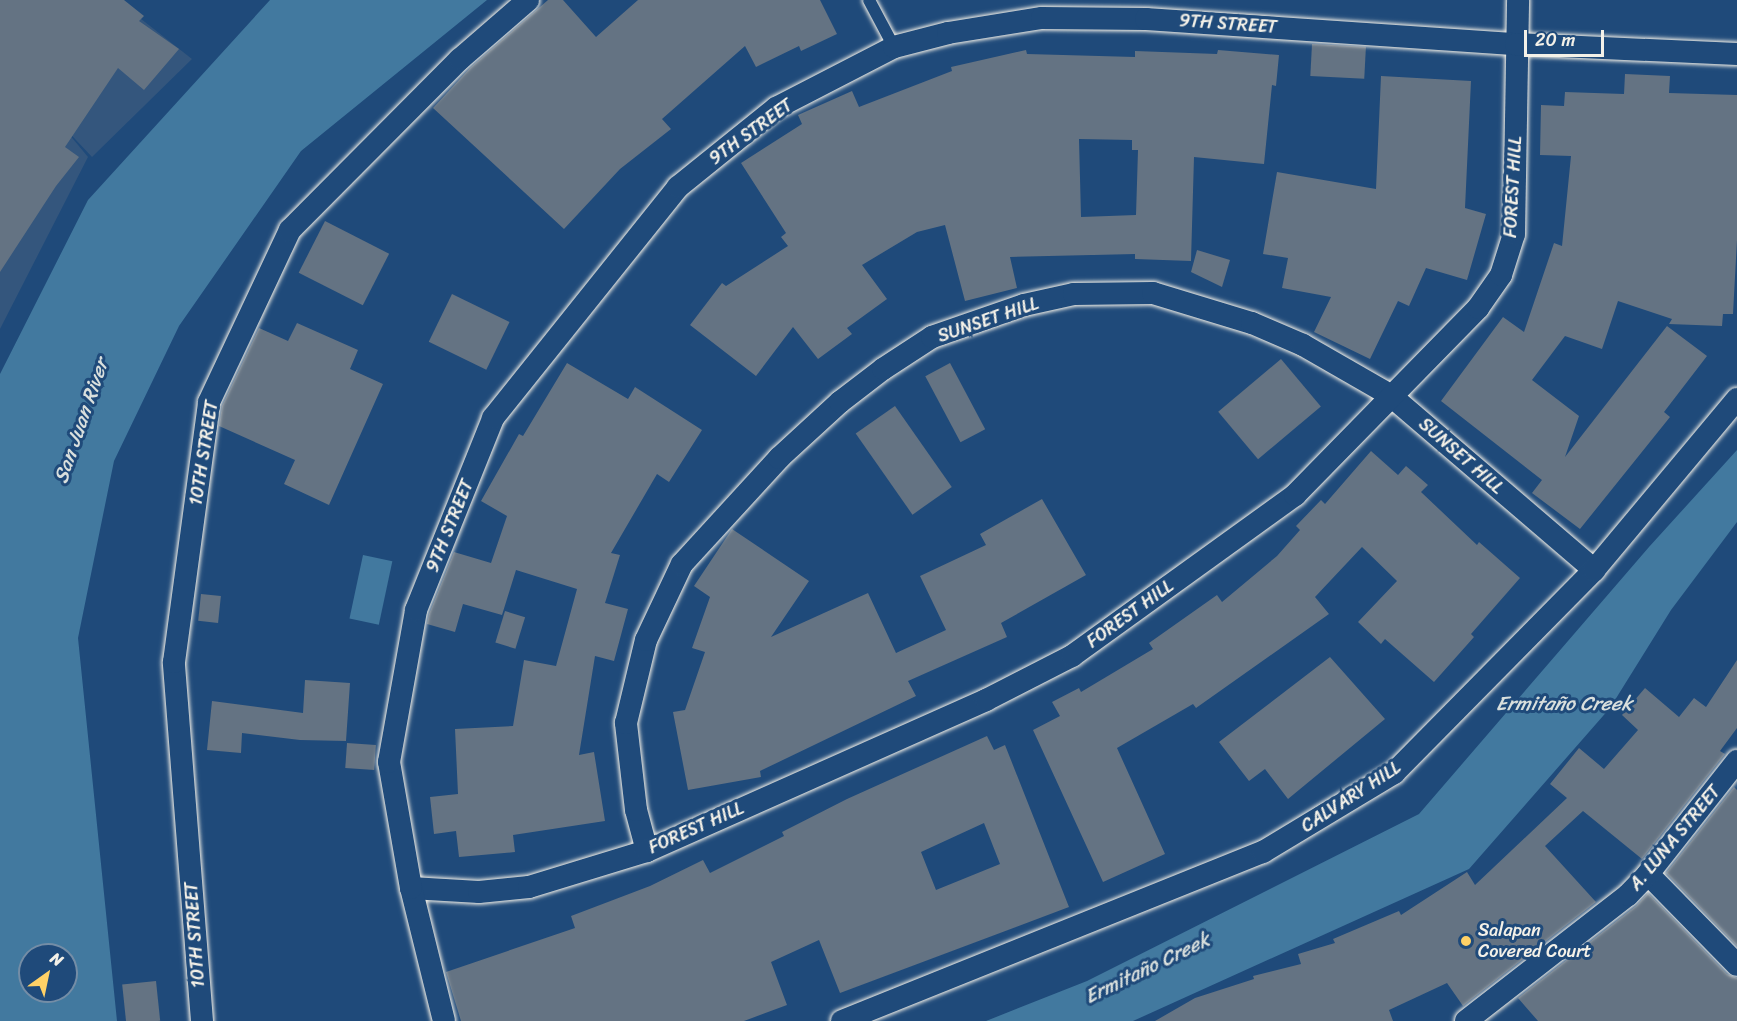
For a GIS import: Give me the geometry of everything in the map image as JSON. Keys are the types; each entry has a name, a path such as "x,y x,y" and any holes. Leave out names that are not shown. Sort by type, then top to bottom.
{"street":[{"name":"10TH STREET","path":"202,1021 174,662 209,402 290,230 460,59 528,0"},
{"name":"FOREST HILL","path":"411,888 479,892 529,887 647,850 986,700 1072,656 1295,495 1390,395 1478,308 1501,275 1514,234 1518,0"},
{"name":"9TH STREET","path":"444,1021 411,888 390,762 416,610 493,418 678,187 776,108 894,47 948,33 1042,18 1146,18 1516,44 1737,54"},
{"name":"SUNSET HILL","path":"647,850 636,810 626,723 646,640 682,564 779,458 840,402 932,337 1024,305 1074,294 1153,293 1241,320 1303,345 1390,395 1594,570"},
{"name":"CALVARY HILL","path":"842,1021 1263,852 1394,773 1594,570 1737,399"},
{"name":"A. LUNA STREET","path":"1466,1021 1628,895 1732,776"},
{"path":"1648,874 1737,965"}],"lane":[{"path":"869,0 894,47"}],"shaded area":[{"path":"117,0 192,59 92,157 59,122 88,157 0,329 0,159"}],"water":[{"name":"San Juan River","path":"270,0 487,0 301,151 179,326 114,461 78,638 117,1021 0,1021 0,374 88,200"},
{"name":"Ermitaño Creek","path":"1737,450 1737,522 1671,610 1610,708 1469,869 1133,1021 986,1021 1087,981 1419,814 1649,547"},
{"path":"363,555 392,561 379,625 349,619"}],"building":[{"path":"0,0 124,0 144,16 139,21 179,49 144,90 118,68 65,147 79,157 56,186 0,272"},
{"path":"548,0 563,0 596,37 638,0 820,0 837,34 801,51 799,46 756,67 745,46 662,119 671,129 620,169 564,229 433,108 471,67"},
{"path":"1312,44 1366,47 1364,79 1310,76"},
{"path":"1026,50 1027,54 1135,57 1135,51 1217,54 1218,50 1279,55 1276,86 1272,85 1264,164 1194,157 1191,261 1135,259 1135,254 1010,257 1017,288 965,301 945,225 917,232 862,265 887,299 847,328 852,334 818,359 793,327 756,376 690,325 722,283 726,286 788,246 781,237 786,233 741,163 802,124 798,115 852,91 859,107 952,71 951,67","holes":["1079,139 1132,140 1132,150 1138,150 1136,215 1081,217"]},
{"path":"1625,74 1670,76 1669,93 1737,95 1737,240 1733,314 1723,314 1722,326 1669,324 1672,319 1618,301 1602,349 1565,336 1532,380 1579,416 1565,457 1667,326 1707,356 1664,412 1670,417 1580,529 1532,493 1542,480 1441,401 1503,317 1524,332 1554,243 1562,246 1571,156 1540,155 1541,105 1564,106 1565,92 1624,94"},
{"path":"1381,76 1471,81 1465,208 1486,214 1467,280 1426,268 1409,306 1398,301 1370,359 1314,332 1331,297 1282,288 1288,258 1263,254 1277,172 1376,189"},
{"path":"325,221 389,254 363,305 299,273"},
{"path":"1197,250 1230,260 1222,287 1191,272"},
{"path":"452,294 510,322 486,370 429,342"},
{"path":"297,323 358,350 350,369 383,384 329,505 284,484 295,460 219,426 222,406 259,328 288,341"},
{"path":"1281,359 1321,406 1258,459 1218,412"},
{"path":"567,363 628,399 635,387 702,430 669,482 657,474 611,553 620,555 605,603 628,609 614,661 595,656 579,755 594,752 605,821 513,835 515,852 459,857 456,831 434,834 430,797 458,794 455,729 513,726 524,660 556,666 577,589 516,570 502,615 463,604 455,632 427,624 429,614 454,552 491,563 507,516 481,501 519,434 523,436"},
{"path":"950,363 985,429 960,442 925,376"},
{"path":"895,406 952,487 912,515 856,434"},
{"path":"1371,451 1398,475 1406,466 1428,485 1421,492 1477,545 1479,542 1520,578 1471,634 1474,637 1434,682 1385,639 1381,644 1358,622 1397,581 1362,547 1315,597 1329,614 1196,708 1193,704 1117,748 1165,854 1103,882 1033,730 1060,716 1052,702 1079,688 1081,692 1153,649 1149,643 1217,595 1222,602 1277,556 1300,530 1296,526 1321,500 1325,504"},
{"path":"1042,499 1086,575 1001,623 1007,637 908,681 916,696 760,771 761,777 688,790 673,712 685,710 705,652 692,648 710,597 694,586 732,529 809,581 771,637 868,593 896,653 946,630 920,576 986,545 980,534"},
{"path":"201,594 221,596 218,623 198,621"},
{"path":"505,611 525,617 515,649 495,643"},
{"path":"1330,657 1385,719 1288,799 1265,769 1249,781 1219,742"},
{"path":"1737,660 1737,728 1720,751 1725,754 1642,859 1583,811 1545,846 1596,902 1463,1006 1447,983 1389,1010 1393,1021 1155,1021 1195,998 1254,979 1253,976 1301,964 1298,954 1335,943 1333,939 1399,911 1401,915 1467,872 1475,885 1567,798 1550,784 1579,748 1604,769 1638,730 1622,715 1645,688 1679,717 1694,698 1706,707"},
{"path":"305,680 350,683 346,741 300,740 242,733 241,753 207,750 212,701 303,713"},
{"path":"987,736 994,750 1005,745 1069,907 840,993 819,940 771,962 787,1005 744,1021 461,1021 446,972 575,928 571,916 650,886 703,860 710,873 784,836 782,832 847,799","holes":["984,823 1000,864 936,890 921,852"]},
{"path":"347,743 376,745 374,770 345,768"},
{"path":"1734,787 1737,790 1737,946 1666,873"},
{"path":"1648,893 1727,974 1737,978 1737,1021 1538,1021 1518,998 1636,906"},
{"path":"156,981 160,1021 126,1021 122,985"}],"place":[{"name":"Salapan Covered Court","path":"1466,941"}]}
